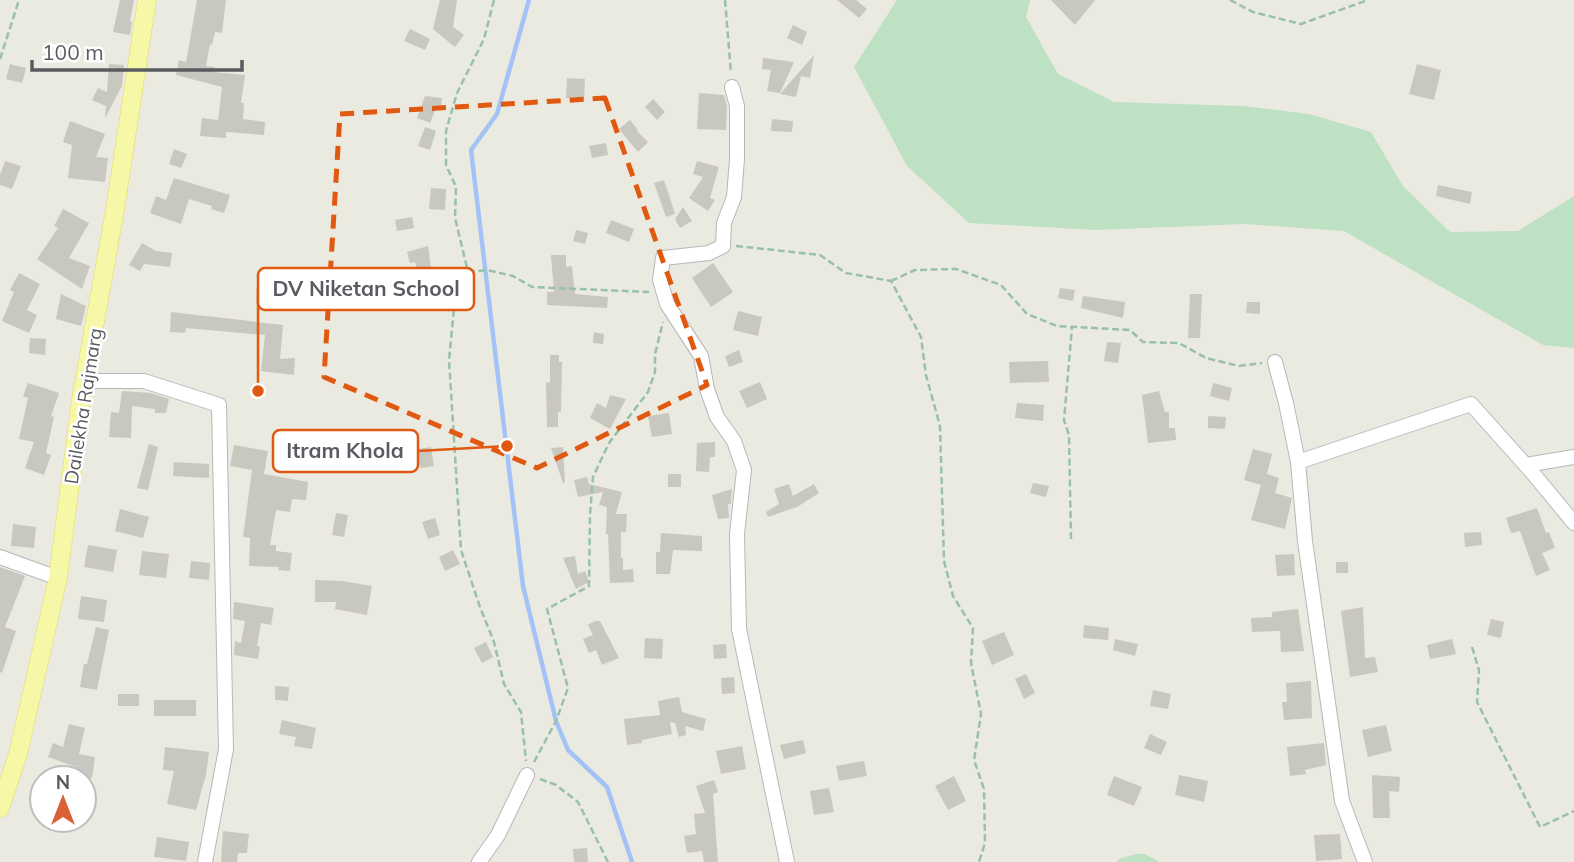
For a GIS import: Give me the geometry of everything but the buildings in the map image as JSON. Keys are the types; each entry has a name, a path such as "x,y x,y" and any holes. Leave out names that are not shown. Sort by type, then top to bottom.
{"main road":[{"name":"Dailekha Rajmarg","path":"0,808 18,754 58,578 81,400 115,210 147,0"}],"street":[{"path":"732,87 737,106 737,159 734,197 724,223 723,246 709,254 663,258 660,280 667,304 701,356 707,389 717,417 734,441 744,470 737,534 739,628 787,862"},
{"path":"1275,362 1298,462 1305,541 1342,801 1365,862"},
{"path":"86,381 144,381 219,405 226,749 205,862"},
{"path":"1298,462 1471,404 1574,523"},
{"path":"1526,465 1574,457"},
{"path":"0,557 58,578"},
{"path":"479,862 498,835 527,775"}],"path":[{"path":"0,59 19,0"},
{"path":"494,0 484,38 457,93 446,131 446,165 456,187 455,218 468,272 454,309 449,360 461,550 494,642 503,684 521,712 527,775"},
{"path":"725,0 732,87"},
{"path":"1230,0 1253,12 1301,24 1368,0"},
{"path":"723,246 820,255 846,274 891,281 915,270 956,269 1001,285 1027,314 1057,326 1130,330 1143,342 1179,343 1206,358 1239,366 1275,362"},
{"path":"468,272 486,270 513,276 532,287 657,292 667,304 655,354 655,372 648,392 609,443 593,477 589,586 547,610 568,688 556,721 527,775"},
{"path":"891,281 921,337 926,375 940,426 944,561 953,596 973,628 971,663 981,714 974,761 985,789 985,843 979,862"},
{"path":"1071,538 1069,435 1064,421 1072,327"},
{"path":"1472,647 1479,670 1477,702 1539,827 1574,811"},
{"path":"527,775 556,785 578,802 608,862"}],"highlighted area":[{"path":"605,98 707,385 537,468 324,377 340,114"}],"green space":[{"path":"897,0 1030,0 1026,17 1058,74 1114,102 1243,106 1309,114 1371,132 1403,186 1450,232 1518,231 1574,196 1574,348 1543,345 1344,231 1245,224 1095,230 969,223 907,166 854,67"},
{"path":"1136,854 1145,854 1159,862 1117,862"}],"waterway":[{"path":"529,0 497,114 471,150 523,586 556,721 568,750 607,787 632,862"}],"place":[{"name":"DV Niketan School","path":"258,391"},
{"name":"Itram Khola","path":"507,446"}]}
